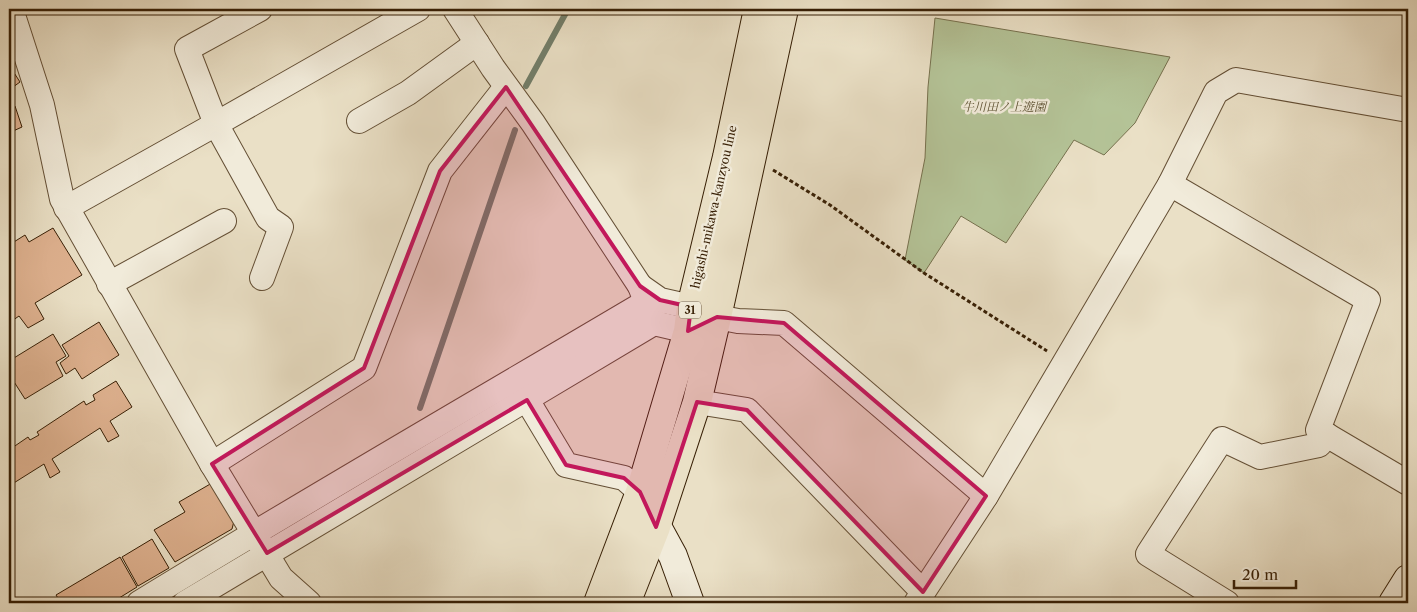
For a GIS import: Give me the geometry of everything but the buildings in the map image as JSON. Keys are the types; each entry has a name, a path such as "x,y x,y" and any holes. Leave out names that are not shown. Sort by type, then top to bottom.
{"main road":[{"name":"higashi-mikawa-kanzyou line","path":"598,603 640,492 689,319 727,156 758,9"},
{"name":"31","path":"626,603 656,527 697,402 784,9"}],"street":[{"path":"11,9 42,105 62,199 66,208 212,464 281,578 309,603"},
{"path":"260,9 226,18 187,49 216,124 268,218 281,227 262,278"},
{"path":"66,208 418,9"},
{"path":"455,9 506,87 533,123 647,304 689,319 717,317 738,321 784,323 986,496"},
{"path":"359,121 408,93 476,43"},
{"path":"697,402 747,410 919,598 986,496 1170,184 1216,92 1236,80 1408,110"},
{"path":"212,464 364,368 440,171 506,87"},
{"path":"1170,184 1368,300 1318,430 1408,483"},
{"path":"110,284 224,221"},
{"path":"140,603 254,532 647,304 660,300 689,319"},
{"path":"185,603 527,400 647,304"},
{"path":"527,400 566,465 624,478 640,492 656,527 673,556 690,603"},
{"path":"1227,603 1148,554 1222,439 1260,457 1319,445 1327,435"},
{"path":"1393,603 1408,578"}],"path":[{"path":"752,160 767,166 830,205 924,273 1064,363"}],"highlighted area":[{"path":"506,87 640,286 660,300 691,307 688,331 717,317 784,323 986,496 923,592 747,410 697,402 656,527 640,492 624,478 566,465 527,400 267,553 212,464 364,368 440,171"}],"green space":[{"name":"牛川田ノ上遊園","path":"935,18 1170,57 1135,123 1104,155 1074,140 1006,243 961,216 924,273 905,260 925,158 928,87"}],"waterway":[{"path":"526,86 568,9"},
{"path":"420,408 515,130"}]}
